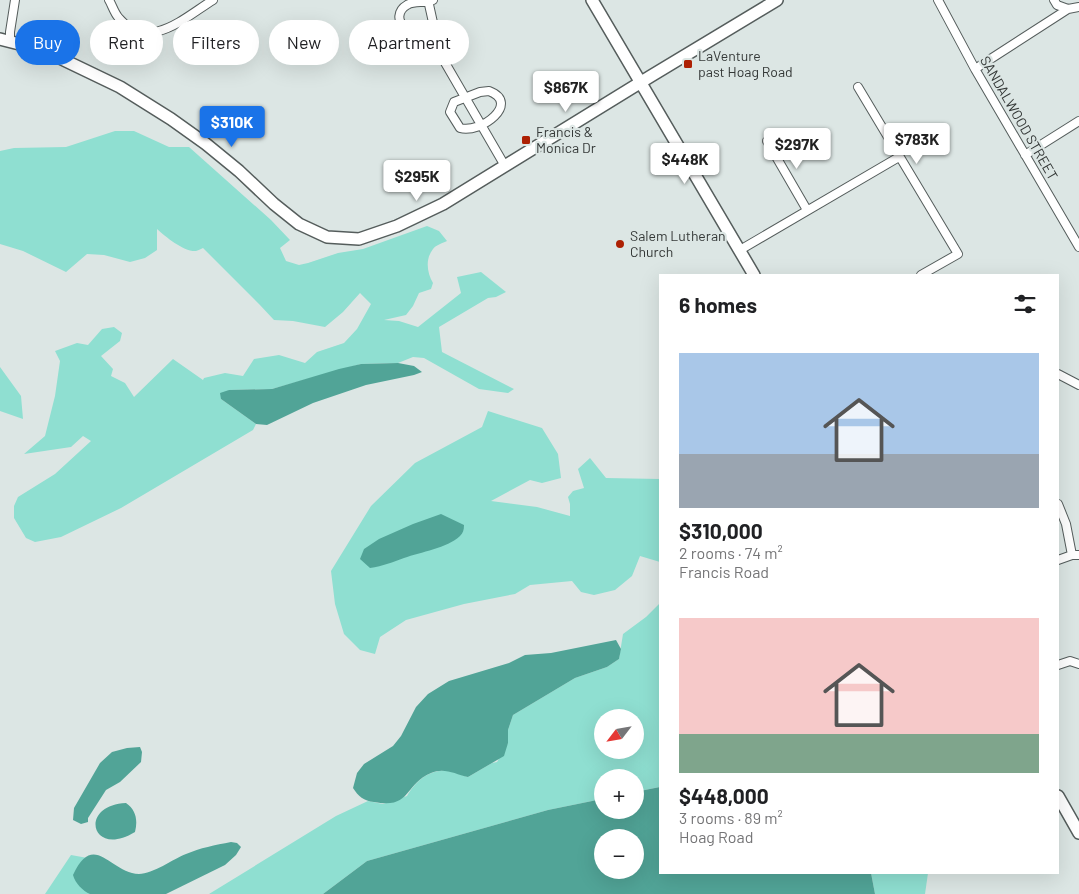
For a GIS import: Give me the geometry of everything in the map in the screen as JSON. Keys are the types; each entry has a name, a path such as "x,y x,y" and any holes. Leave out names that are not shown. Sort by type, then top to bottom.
{"street":[{"path":"15,0 10,32 5,39 43,50 120,87 206,144 239,170 274,204 299,224 327,237 359,238 397,226 443,204 777,0"},
{"path":"108,0 118,16 126,23 135,30 149,34 161,32 213,0"},
{"path":"592,0 753,274"},
{"name":"SANDALWOOD STREET","path":"938,0 975,69 1079,247"},
{"path":"1054,0 1057,4 1068,9"},
{"path":"399,20 398,15 408,4 417,1 430,1 432,20"},
{"path":"975,69 1068,9 1079,7"},
{"path":"446,65 506,166"},
{"path":"858,87 958,254 923,274"},
{"path":"489,91 496,94 500,98 501,106 498,113 482,127 466,130 460,128 450,112 454,102 480,92 489,91"},
{"path":"1026,155 1079,121"},
{"path":"767,141 807,210"},
{"path":"740,250 899,157"},
{"path":"1059,374 1079,384"},
{"path":"1059,506 1076,555 1059,560"},
{"path":"1059,665 1070,661 1079,664"},
{"path":"1059,798 1079,833"}],"shaded area":[{"path":"115,131 134,131 169,147 189,147 271,220 290,240 280,248 286,261 299,265 308,263 338,253 363,249 427,226 439,231 447,241 438,245 430,253 428,270 433,283 431,289 419,293 406,315 384,320 399,321 418,327 461,293 457,277 481,272 506,292 496,297 488,298 439,327 442,352 514,389 508,393 479,389 424,358 413,357 398,363 361,364 272,389 229,390 221,399 256,424 253,430 121,508 61,537 35,542 26,538 14,518 14,506 18,497 55,474 91,441 83,436 71,447 24,454 45,436 55,396 60,361 55,351 77,343 88,345 102,329 114,327 122,333 120,341 101,356 113,369 111,376 125,383 134,397 173,359 203,380 204,378 225,373 243,376 254,359 279,355 305,363 317,352 344,343 357,329 371,304 360,293 343,312 325,327 293,321 274,320 203,248 196,251 186,249 157,229 157,250 145,258 130,262 104,255 87,254 66,272 23,251 0,244 0,151 14,148 66,147"},
{"path":"398,363 414,366 422,372 366,385 313,403 267,425 256,424 221,399 220,393 229,390 272,389 361,364"},
{"path":"0,367 21,396 23,419 0,411"},
{"path":"488,411 542,428 558,454 561,478 542,483 530,480 491,501 537,507 570,516 568,497 573,491 584,488 578,469 590,458 606,478 659,479 659,562 640,556 632,576 615,590 594,595 581,592 572,581 530,585 515,594 464,604 406,620 380,637 375,654 360,650 344,634 335,604 331,571 371,506 415,463 482,427"},
{"path":"441,514 464,525 462,534 448,544 370,568 360,559 364,549 379,539"},
{"path":"659,604 659,787 644,790 644,769 594,769 594,801 548,810 367,861 323,894 209,894 336,816 368,801 383,804 407,796 415,784 426,776 438,771 455,772 468,777 497,762 508,743 508,730 513,715 575,678 607,667 619,659 623,634 646,617"},
{"path":"616,640 621,649 619,659 607,667 575,678 513,715 508,730 508,743 504,756 468,777 450,772 436,771 422,778 401,799 386,803 364,799 353,788 357,773 364,764 393,746 401,736 416,707 428,694 449,681 509,663 525,655 551,653"},
{"path":"140,747 142,752 141,762 120,782 106,790 88,818 88,822 81,824 73,820 74,808 100,763 112,752"},
{"path":"659,787 659,874 871,874 875,894 323,894 367,861 548,810 594,801 594,819 644,819 644,790"},
{"path":"126,803 132,809 135,816 135,832 120,839 108,839 100,835 96,828 96,820 101,812 111,806"},
{"path":"231,842 237,843 241,847 236,855 225,865 166,894 90,894 80,886 73,875 81,862 88,856 103,857 129,872 139,874 157,869 191,852"},
{"path":"71,855 104,861 154,894 45,894"},
{"path":"871,874 928,874 925,894 875,894"}],"place":[{"name":"LaVenture past Hoag Road","path":"688,64"},
{"name":"Francis & Monica Dr","path":"526,140"},
{"name":"Salem Lutheran Church","path":"620,244"}]}
